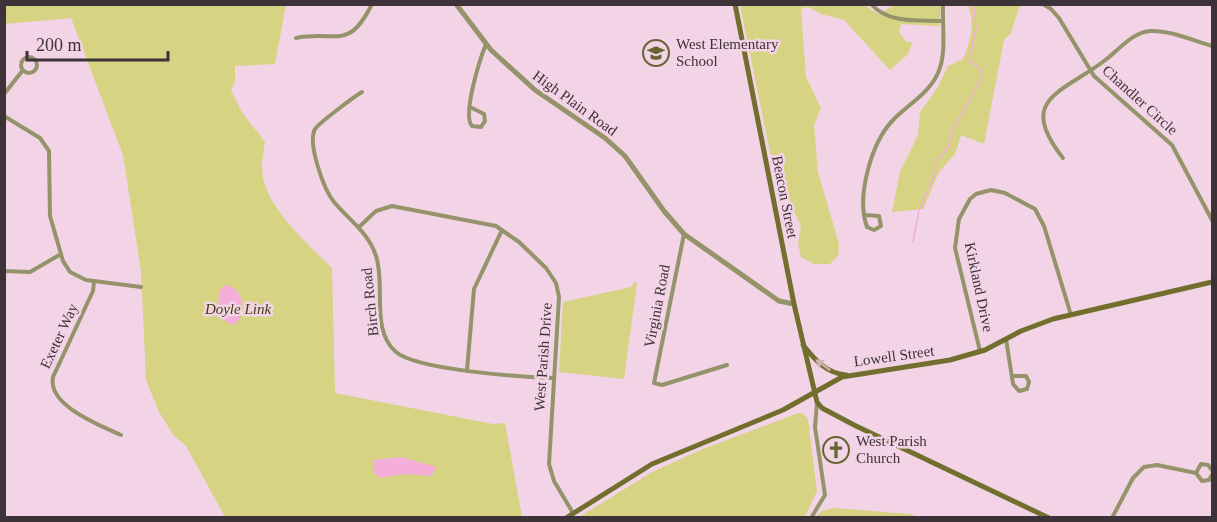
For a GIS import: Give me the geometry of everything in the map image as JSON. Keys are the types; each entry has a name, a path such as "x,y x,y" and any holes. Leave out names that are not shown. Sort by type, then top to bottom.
{"main road":[{"name":"Beacon Street","path":"735,4 802,344 817,402"},
{"name":"Lowell Street","path":"566,518 666,456 783,410 850,374 951,360 980,351 1037,325 1212,282"},
{"path":"802,344 818,363 829,370 850,374"},
{"path":"817,402 822,408 854,425 1049,518"}],"street":[{"path":"296,38 337,38 348,34 360,26 372,4"},
{"name":"High Plain Road","path":"456,4 486,44 535,90 605,138 625,156 669,218 684,234 779,302 794,304"},
{"path":"871,4 883,14 896,19 942,21"},
{"path":"865,215 879,216 882,221 879,228 869,229 865,215 866,173 884,134 893,120 930,87 939,71 942,60 943,4"},
{"name":"Chandler Circle","path":"1043,4 1059,18 1090,70 1108,90 1140,115 1172,145 1212,220"},
{"path":"1063,158 1045,132 1044,109 1054,94 1133,37 1143,33 1164,32 1212,46"},
{"path":"470,107 484,114 485,122 481,127 469,124 470,107 486,44"},
{"path":"28,57 34,59 37,64 35,70 29,72 23,70 21,65 23,59 28,57"},
{"path":"4,94 23,70"},
{"name":"Birch Road","path":"362,92 319,124 313,138 327,192 358,227 378,260 383,332 389,345 408,359 504,376 553,378"},
{"path":"4,116 40,138 49,151 49,212 61,254 73,275 94,282 141,287"},
{"name":"Kirkland Drive","path":"980,351 955,248 957,228 963,209 970,199 983,190 1005,193 1035,208 1071,315"},
{"name":"West Parish Drive","path":"358,227 376,211 392,206 490,224 502,230 536,257 556,284 559,297 549,464 554,481 573,513"},
{"path":"467,370 474,289 502,230"},
{"name":"Virginia Road","path":"684,234 654,383 662,385 727,365"},
{"path":"4,271 30,272 61,254"},
{"name":"Exeter Way","path":"94,282 93,291 53,377 52,388 55,396 64,404 121,435"},
{"path":"1006,339 1012,376 1016,390 1023,391 1028,387 1029,381 1026,376 1012,376"},
{"path":"812,518 825,495 815,427 817,402"},
{"path":"1196,473 1201,464 1208,465 1212,470"},
{"path":"1112,518 1133,478 1144,467 1154,465 1196,473 1202,481 1209,480 1212,475"}],"green space":[{"name":"Doyle Link","path":"5,5 286,5 275,64 235,66 235,82 231,90 241,111 265,142 262,166 269,194 287,222 332,268 335,393 493,424 505,423 522,517 225,517 186,446 174,436 159,412 146,380 141,271 123,155 71,18 5,24"},
{"path":"740,5 864,5 878,14 895,5 941,5 939,26 901,24 899,32 906,42 913,42 907,55 890,70 844,20 821,14 808,7 801,9 806,77 821,108 814,125 818,172 839,244 838,256 830,264 814,264 801,257 798,243 801,226 773,167"},
{"path":"968,5 1020,5 1011,33 1004,40 984,144 961,135 955,154 939,172 923,209 892,212 900,172 918,135 920,112 938,87 948,66 963,59 966,52 972,25"},
{"path":"635,282 637,283 624,379 559,372 563,302 631,287"},
{"path":"798,413 804,414 808,420 817,491 805,517 579,517 654,471 703,449"},
{"path":"834,508 910,514 919,517 815,517 822,511"}],"shaded area":[{"path":"225,285 236,291 242,301 241,313 235,325 225,321 220,312 219,291"},
{"path":"401,457 437,467 431,476 406,474 380,478 374,473 374,460"}],"waterway":[{"path":"913,242 919,210 935,174 936,162 948,148 953,129 982,78 980,69 969,60 976,29 974,4"}],"place":[{"name":"West Elementary School","path":"656,53"},
{"name":"West Parish Church","path":"836,450"}]}
